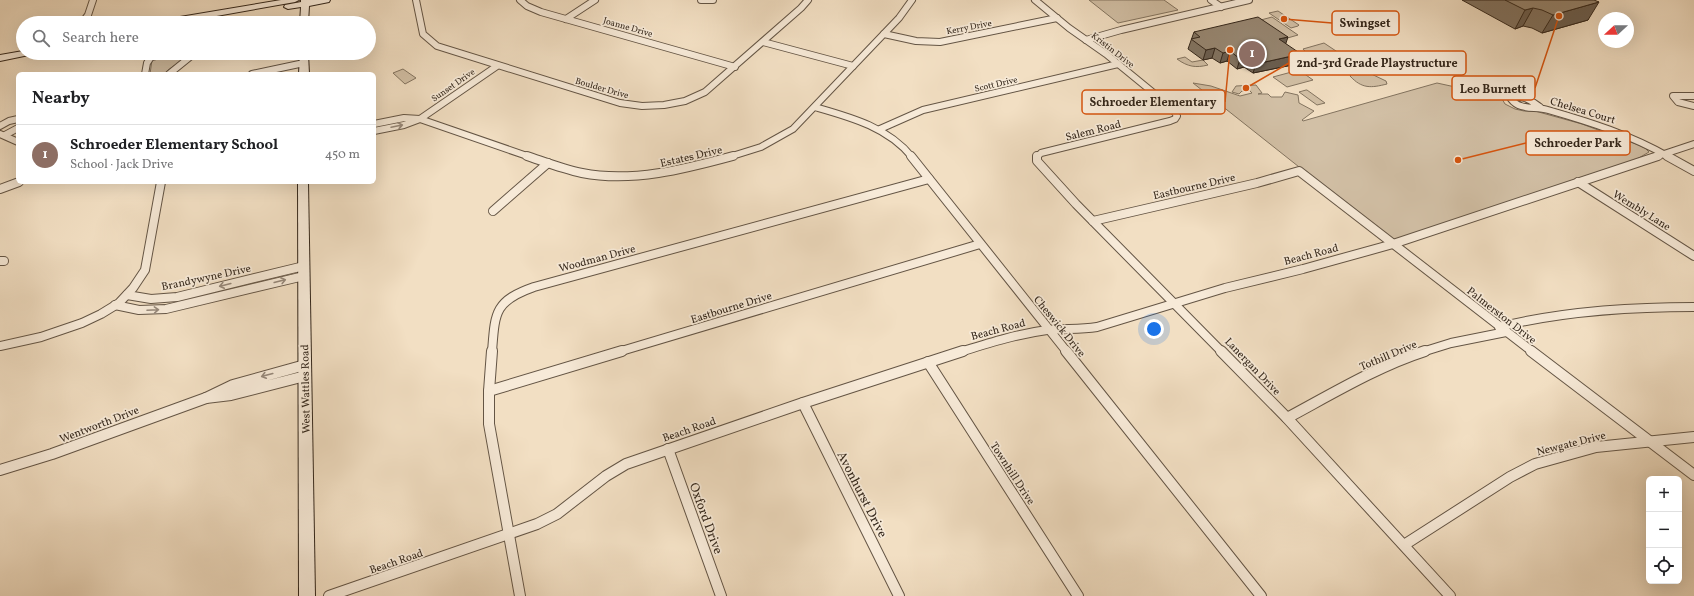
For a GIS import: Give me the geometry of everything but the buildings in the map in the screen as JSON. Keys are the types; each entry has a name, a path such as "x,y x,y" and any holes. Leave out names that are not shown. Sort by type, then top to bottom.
{"street":[{"path":"87,16 93,0"},
{"path":"203,16 295,0"},
{"path":"232,16 305,2 326,0"},
{"name":"Boulder Drive","path":"416,0 421,30 428,40 443,48 620,103 644,107 673,104 693,98 710,89 808,0"},
{"name":"Joanne Drive","path":"520,0 536,11 735,67"},
{"path":"566,19 595,0"},
{"path":"701,0 713,0"},
{"name":"Estates Drive","path":"376,124 404,118 420,119 548,163 585,174 603,177 636,177 662,173 755,150 774,141 793,129 899,18 912,0"},
{"name":"Kristin Drive","path":"1035,0 1172,108 1177,116"},
{"path":"1211,0 1221,6"},
{"path":"1086,40 1121,30 1249,0"},
{"path":"304,16 305,2"},
{"name":"Kerry Drive","path":"884,34 916,41 940,42 1056,18"},
{"path":"763,42 853,66"},
{"path":"0,51 16,48"},
{"path":"0,58 16,55"},
{"path":"145,72 146,63 148,60"},
{"path":"172,72 187,60"},
{"path":"261,72 304,63 304,72"},
{"name":"Scott Drive","path":"880,130 905,117 923,110 1118,64"},
{"name":"Sunset Drive","path":"420,119 497,66"},
{"path":"1694,96 1673,95 1673,98 1680,103 1694,106"},
{"name":"Cheswick Drive","path":"815,107 861,120 892,137 907,151 1261,596"},
{"name":"Chelsea Court","path":"1540,107 1622,134 1664,154 1694,171"},
{"name":"Salem Road","path":"1036,156 1046,152 1170,121 1175,119 1177,116"},
{"path":"0,126 16,119"},
{"path":"376,131 404,125 420,119"},
{"path":"3,135 16,129"},
{"path":"3,135 16,141"},
{"name":"Beach Road","path":"329,596 509,535 537,524 557,514 616,470 668,449 803,403 1007,337 1049,330 1080,330 1097,327 1225,288 1303,269 1393,244 1694,144"},
{"name":"Lanergan Drive","path":"1036,156 1039,164 1287,418 1450,596"},
{"path":"493,211 548,163"},
{"name":"Eastbourne Drive","path":"1093,221 1242,187 1299,171"},
{"name":"Palmerston Drive","path":"1299,171 1502,329 1694,475"},
{"name":"Woodman Drive","path":"520,596 489,424 488,391 493,329 496,314 503,303 522,291 929,180"},
{"name":"Wembly Lane","path":"1578,182 1694,256"},
{"path":"0,189 16,183"},
{"path":"0,346 64,330 90,319 115,305 127,295 139,281 145,270 161,184"},
{"name":"West Wattles Road","path":"303,184 307,596"},
{"name":"Eastbourne Drive","path":"488,391 980,244"},
{"name":"Brandywyne Drive","path":"127,295 151,299 171,298 304,271"},
{"name":"Brandywyne Drive","path":"115,305 139,310 166,309 304,271"},
{"name":"Tothill Drive","path":"1287,418 1348,385 1413,354 1502,329 1530,319 1582,311 1631,307 1694,307"},
{"name":"Townhill Drive","path":"928,362 1078,596"},
{"name":"Wentworth Drive","path":"0,470 67,449 140,420 206,398 231,395 305,370"},
{"name":"Avonhurst Drive","path":"803,403 899,596"},
{"name":"Newgate Drive","path":"1404,545 1510,477 1535,464 1596,447 1694,437"},
{"name":"Oxford Drive","path":"668,449 721,596"}],"shaded area":[{"path":"1089,0 1164,0 1178,10 1118,23"},
{"path":"1278,11 1299,25 1291,28 1269,13"},
{"path":"1272,17 1298,35 1284,39 1257,21"},
{"path":"1324,43 1339,53 1311,58 1303,49"},
{"path":"1185,57 1192,62 1203,60 1208,65 1192,66 1177,59"},
{"path":"152,60 183,60 166,72 150,72"},
{"path":"403,69 416,78 405,84 393,73"},
{"path":"1299,70 1313,80 1287,87 1273,77"},
{"path":"1365,71 1386,81 1387,84 1371,87 1359,83 1350,76 1352,72"},
{"path":"1193,83 1211,86 1240,96 1252,93 1249,90 1242,91 1239,94 1232,92 1236,86 1256,85 1262,93 1258,94 1268,94 1271,97 1282,97 1285,92 1298,95 1299,103 1314,111 1302,120 1303,121 1437,83 1501,97 1505,104 1515,109 1535,111 1582,124 1636,144 1645,148 1649,152 1637,159 1396,240 1390,239"},
{"path":"1307,90 1325,103 1317,105 1299,92"}],"place":[{"name":"Leo Burnett","path":"1559,16"},
{"name":"Swingset","path":"1284,19"},
{"name":"Schroeder Elementary","path":"1230,50"},
{"name":"Schroeder Elementary School","path":"1252,54"},
{"name":"2nd-3rd Grade Playstructure","path":"1246,88"},
{"name":"Schroeder Park","path":"1458,160"}]}
